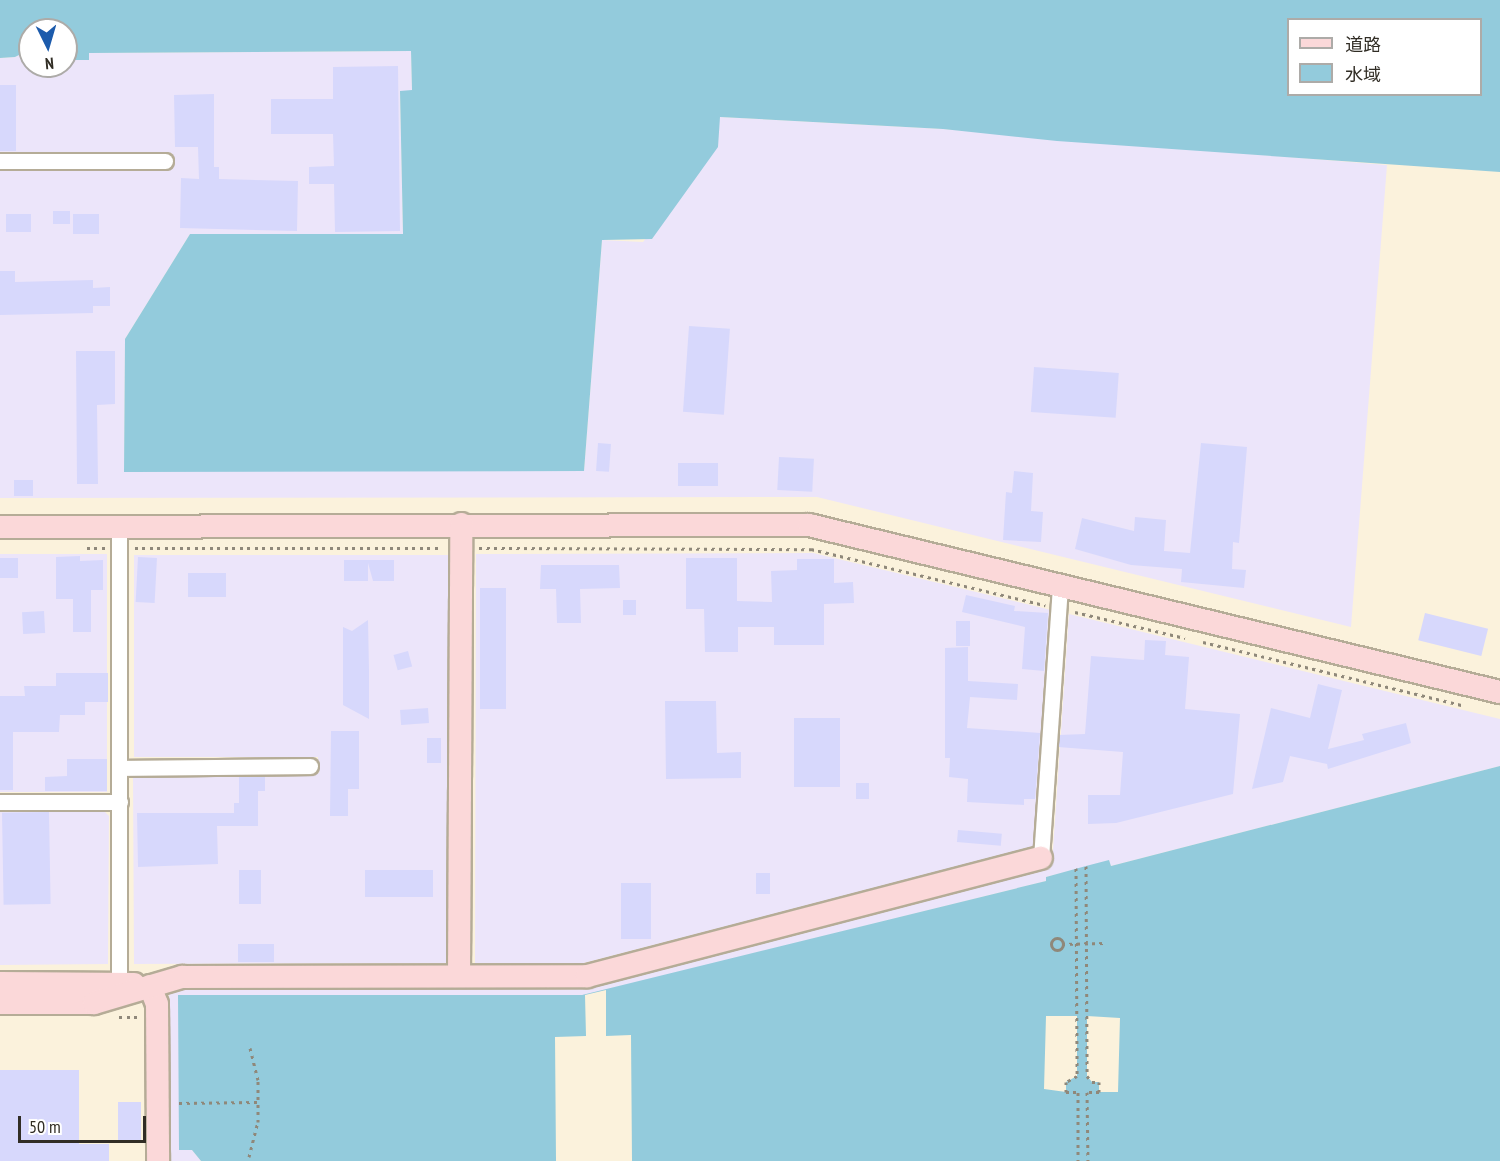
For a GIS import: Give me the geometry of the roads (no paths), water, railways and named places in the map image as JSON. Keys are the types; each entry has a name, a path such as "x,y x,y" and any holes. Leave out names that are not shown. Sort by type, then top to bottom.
{"street":[{"path":"0,161 165,161"},
{"path":"459,975 461,524"},
{"path":"0,527 119,537 461,524 809,525 1500,692"},
{"path":"119,537 119,983"},
{"path":"0,1003 94,1003 182,977 587,976 1041,858 1060,585"},
{"path":"120,768 310,766"},
{"path":"0,802 120,802"},
{"path":"0,983 119,983 150,986"},
{"path":"150,986 158,1004 158,1161"}],"water":[{"path":"0,0 1500,0 1500,172 1057,141 943,129 720,117 718,147 652,239 602,240 584,471 124,472 125,339 190,234 403,234 400,91 412,90 411,51 89,53 89,60 78,60 78,18 18,18 18,56 0,58"},
{"path":"1500,766 1500,1161 201,1161 192,1150 179,1150 178,995 582,995 1046,881 1046,877 1109,860 1111,866"}]}
